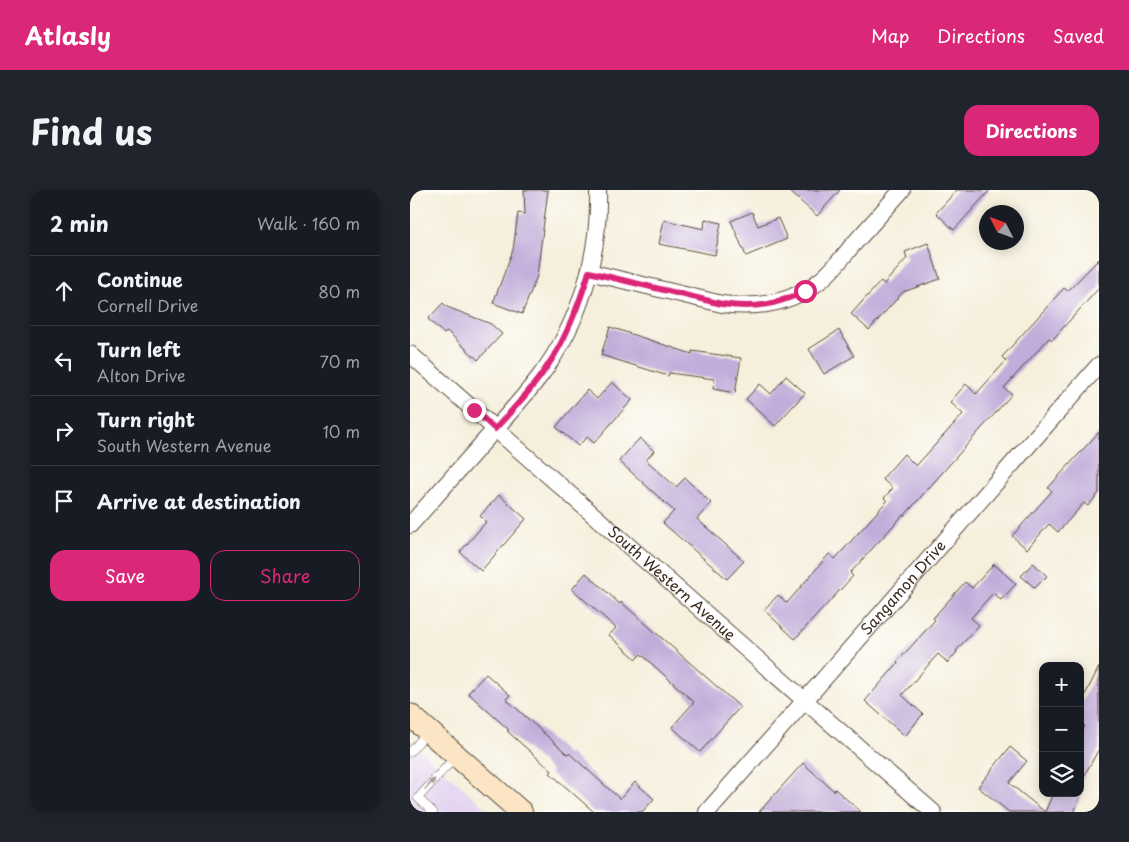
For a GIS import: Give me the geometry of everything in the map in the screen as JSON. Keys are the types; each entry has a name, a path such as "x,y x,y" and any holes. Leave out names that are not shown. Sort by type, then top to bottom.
{"main road":[{"path":"410,714 521,812"}],"street":[{"path":"410,525 541,375 558,348 577,310 592,262 598,229 598,190"},
{"path":"589,272 722,304 742,307 765,306 805,291 823,278 902,190"},
{"name":"South Western Avenue","path":"410,354 934,812"},
{"name":"Sangamon Drive","path":"707,812 1099,365"}],"lane":[{"path":"410,752 429,731"},
{"path":"433,812 418,798 456,755"}],"shaded area":[{"path":"410,741 490,812 410,812"}],"building":[{"path":"524,190 548,190 537,276 522,314 493,303 513,250 518,213 525,214"},
{"path":"788,190 840,190 817,216"},
{"path":"957,190 990,190 954,230 936,213"},
{"path":"752,212 758,226 778,218 787,239 746,256 731,221"},
{"path":"705,219 721,223 715,255 659,244 664,220 704,229"},
{"path":"928,243 940,279 903,292 869,330 851,314 881,281 884,284 907,258 905,252"},
{"path":"1099,259 1099,288 1052,340 1049,338 1004,388 1012,394 904,516 850,573 853,576 795,639 764,610 778,595 787,603 829,554 835,559 887,501 884,498 893,488 882,479 904,454 916,466 963,414 950,402 966,384 976,394 1006,361 1002,357 1064,288 1068,291"},
{"path":"443,303 447,307 491,324 502,334 478,360 447,331 444,334 428,319"},
{"path":"610,327 692,354 692,351 741,358 735,393 713,389 714,379 669,373 668,376 601,355"},
{"path":"839,330 854,356 824,374 809,349"},
{"path":"786,376 805,393 775,426 746,399 760,384 771,394"},
{"path":"612,382 632,400 594,443 587,437 578,446 556,427 587,390 597,399"},
{"path":"1099,432 1099,493 1088,506 1084,503 1058,532 1049,524 1027,549 1012,536 1052,491 1048,488"},
{"path":"640,438 654,451 646,460 676,487 685,478 711,503 697,519 744,561 727,579 663,523 674,511 619,461"},
{"path":"499,495 526,519 481,571 460,552 486,522 480,516"},
{"path":"1033,563 1047,576 1035,588 1021,576"},
{"path":"994,564 1016,584 1001,600 993,593 971,618 979,625 948,663 938,654 902,695 923,714 905,736 865,701 965,582 972,588"},
{"path":"586,573 740,707 700,752 672,727 694,702 641,654 636,659 609,635 616,628 572,589"},
{"path":"1099,667 1099,749 1084,776 1085,726 1084,697"},
{"path":"486,674 510,695 506,699 620,799 635,782 654,799 642,812 594,812 550,773 552,771 468,693"},
{"path":"1010,747 1027,761 1009,783 1045,812 1009,812 978,787"},
{"path":"803,763 834,791 835,789 861,812 759,812"},
{"path":"1051,797 1080,797 1074,812 1045,812"}],"route":[{"path":"474,410 495,429 512,411 541,375 558,348 577,310 589,272 722,304 742,307 765,306 786,300 805,291"}]}
